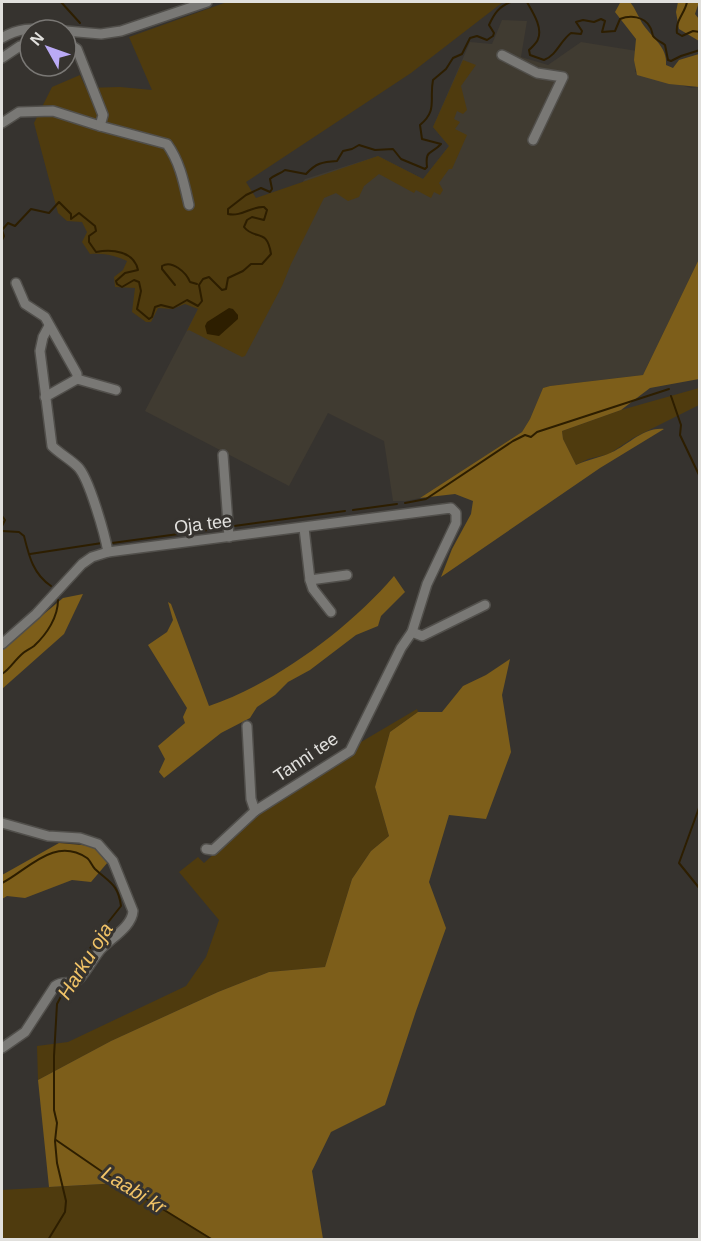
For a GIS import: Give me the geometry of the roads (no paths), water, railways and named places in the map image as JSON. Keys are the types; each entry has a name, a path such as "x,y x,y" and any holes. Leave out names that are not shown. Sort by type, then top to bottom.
{"street":[{"path":"78,32 112,33 161,19 207,2"},
{"path":"2,38 18,30"},
{"path":"2,58 18,47"},
{"path":"78,54 103,115 100,126"},
{"path":"502,55 537,73 563,77 533,140"},
{"path":"2,123 19,112 53,111 167,144 174,152 183,175 189,205"},
{"path":"16,283 25,304 45,317 77,375 77,379"},
{"path":"49,326 43,336 40,351 52,446 78,467 84,476 99,517 108,552"},
{"path":"45,397 77,379 116,390"},
{"path":"223,455 229,537"},
{"name":"Oja tee","path":"2,644 19,632 82,564 92,557 108,552 443,508"},
{"name":"Tanni tee","path":"206,849 213,850 255,811 350,751 401,648 412,632 427,584 456,523 456,513 451,508 443,508"},
{"path":"304,528 310,580 313,589 331,612"},
{"path":"310,580 347,575"},
{"path":"412,632 422,636 485,605"},
{"path":"247,726 250,799 255,811"},
{"path":"2,823 48,836 80,838 98,844 113,861 133,910 133,916 127,924 101,948 80,978 55,986 26,1032 2,1048"}],"waterway":[{"path":"61,2 80,23"},
{"name":"Harku oja","path":"2,240 4,236 2,230 8,223 15,226 31,209 49,213 59,202 71,214 71,219 79,213 95,226 96,231 89,236 89,242 96,252 122,253 136,264 138,270 125,273 116,281 122,287 134,280 139,282 141,291 137,309 149,319 155,307 161,305 173,308 187,300 198,306 202,301 199,285 203,279 209,277 222,290 226,289 228,278 243,271 251,264 262,264 271,254 267,240 244,227 247,220 252,217 264,220 267,210 259,207 233,215 228,214 228,209 246,195 261,188 270,192 272,189 270,179 273,176 285,170 306,174 320,164 337,161 343,151 359,145 375,150 393,149 401,159 425,169 428,155 441,144 422,139 420,125 426,120 431,109 433,80 446,69 453,58 462,54 470,38 477,36 487,40 493,36 494,33 489,25 491,21 500,8 511,2"},
{"name":"Harku oja","path":"527,2 539,29 537,40 529,50 530,55 544,60 552,55 571,33 581,34 582,31 576,22 583,20 594,22 601,19 605,21 602,32 615,31 620,19 628,17 636,17 647,23 653,36 665,45 668,60 671,61 700,50"},
{"name":"Harku oja","path":"687,2 677,25 677,33 682,36 693,31 700,32"},
{"name":"Harku oja","path":"175,285 162,266 174,266 182,271 190,282 197,284"},
{"path":"405,503 426,499 525,435 531,437 537,432 669,389"},
{"path":"671,396 681,425 680,435 700,477"},
{"path":"353,510 397,504"},
{"path":"234,526 345,511"},
{"name":"Harku oja","path":"2,516 5,520 2,526"},
{"path":"112,543 223,528"},
{"name":"Harku oja","path":"2,531 19,532 24,536 36,570 51,586"},
{"path":"30,554 102,543"},
{"name":"Harku oja","path":"2,674 43,636 54,619 58,600"},
{"path":"700,805 679,863 700,889"},
{"name":"Harku oja","path":"2,883 42,857 63,851 75,852 87,858 115,888 121,906 102,930 70,979"},
{"name":"Harku oja","path":"48,1240 65,1212 66,1201 57,1163 55,1141 57,1123 54,1110 54,1056 57,1004 67,985"},
{"name":"Laabi kr","path":"56,1140 104,1173 213,1240"}]}
